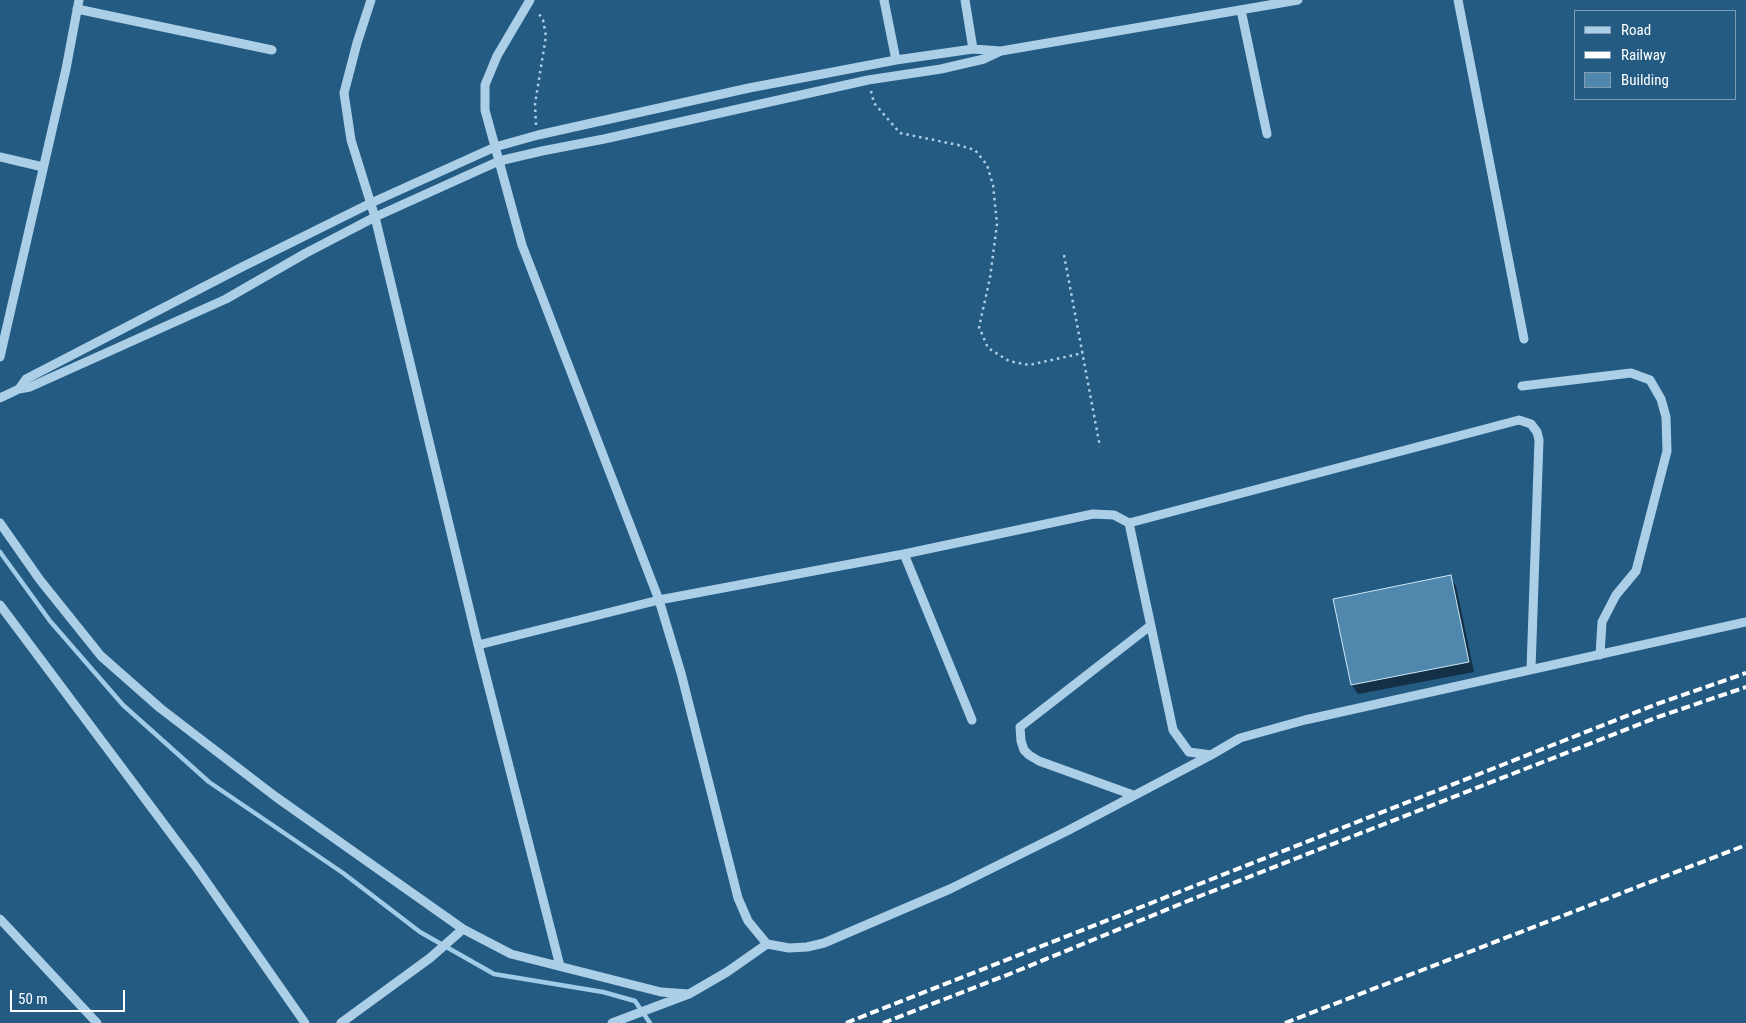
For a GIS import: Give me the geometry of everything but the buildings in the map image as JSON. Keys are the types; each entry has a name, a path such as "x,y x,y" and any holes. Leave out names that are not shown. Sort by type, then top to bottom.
{"street":[{"path":"371,0 344,93 351,140 375,217 478,645 560,966"},
{"path":"884,0 896,60"},
{"path":"965,0 973,49"},
{"path":"19,389 26,379 242,267 371,203 495,147 538,135 750,88 896,60 973,49 1001,51 1298,0"},
{"path":"1458,0 1524,339"},
{"path":"529,2 497,56 485,85 485,110 522,245 659,600 682,672 738,898 748,921 767,944 788,948 807,948 824,943 950,889 1240,738 1305,720 1746,622"},
{"path":"0,357 66,69 78,4 272,50"},
{"path":"1241,10 1267,134"},
{"path":"0,398 19,389 30,387 226,299 306,253 375,217 498,161 868,80 984,59 1001,51"},
{"path":"0,157 43,167"},
{"path":"1522,386 1631,372 1650,380 1661,399 1666,417 1667,451 1636,571 1616,595 1602,622 1600,655"},
{"path":"478,645 659,600 904,554 1093,514 1114,515 1129,523 1519,420 1531,424 1539,440 1531,669"},
{"path":"0,523 40,580 101,656 160,708 276,797 460,932 511,954 661,992 689,994"},
{"path":"1129,523 1173,730 1189,752 1210,755"},
{"path":"904,554 972,720"},
{"path":"0,605 196,867 301,1022"},
{"path":"1133,795 1040,761 1024,750 1020,728 1150,626"},
{"path":"0,919 97,1023"},
{"path":"341,1023 430,958 460,932"},
{"path":"612,1023 689,994 727,972 767,944"}],"path":[{"path":"529,2 543,20 546,36 535,104 535,121 538,135"},
{"path":"868,80 874,103 900,133 975,150 986,165 993,185 998,224 990,278 979,327 988,348 1008,361 1029,365 1082,353"},
{"path":"1064,255 1100,447"}],"waterway":[{"path":"0,552 50,621 123,705 209,782 343,873 420,932 494,974 603,992 635,1001 650,1023"}],"railway":[{"path":"846,1023 1657,704 1746,673"},
{"path":"883,1023 1012,973 1200,896 1658,717 1746,687"},
{"path":"1285,1023 1746,845"}]}
